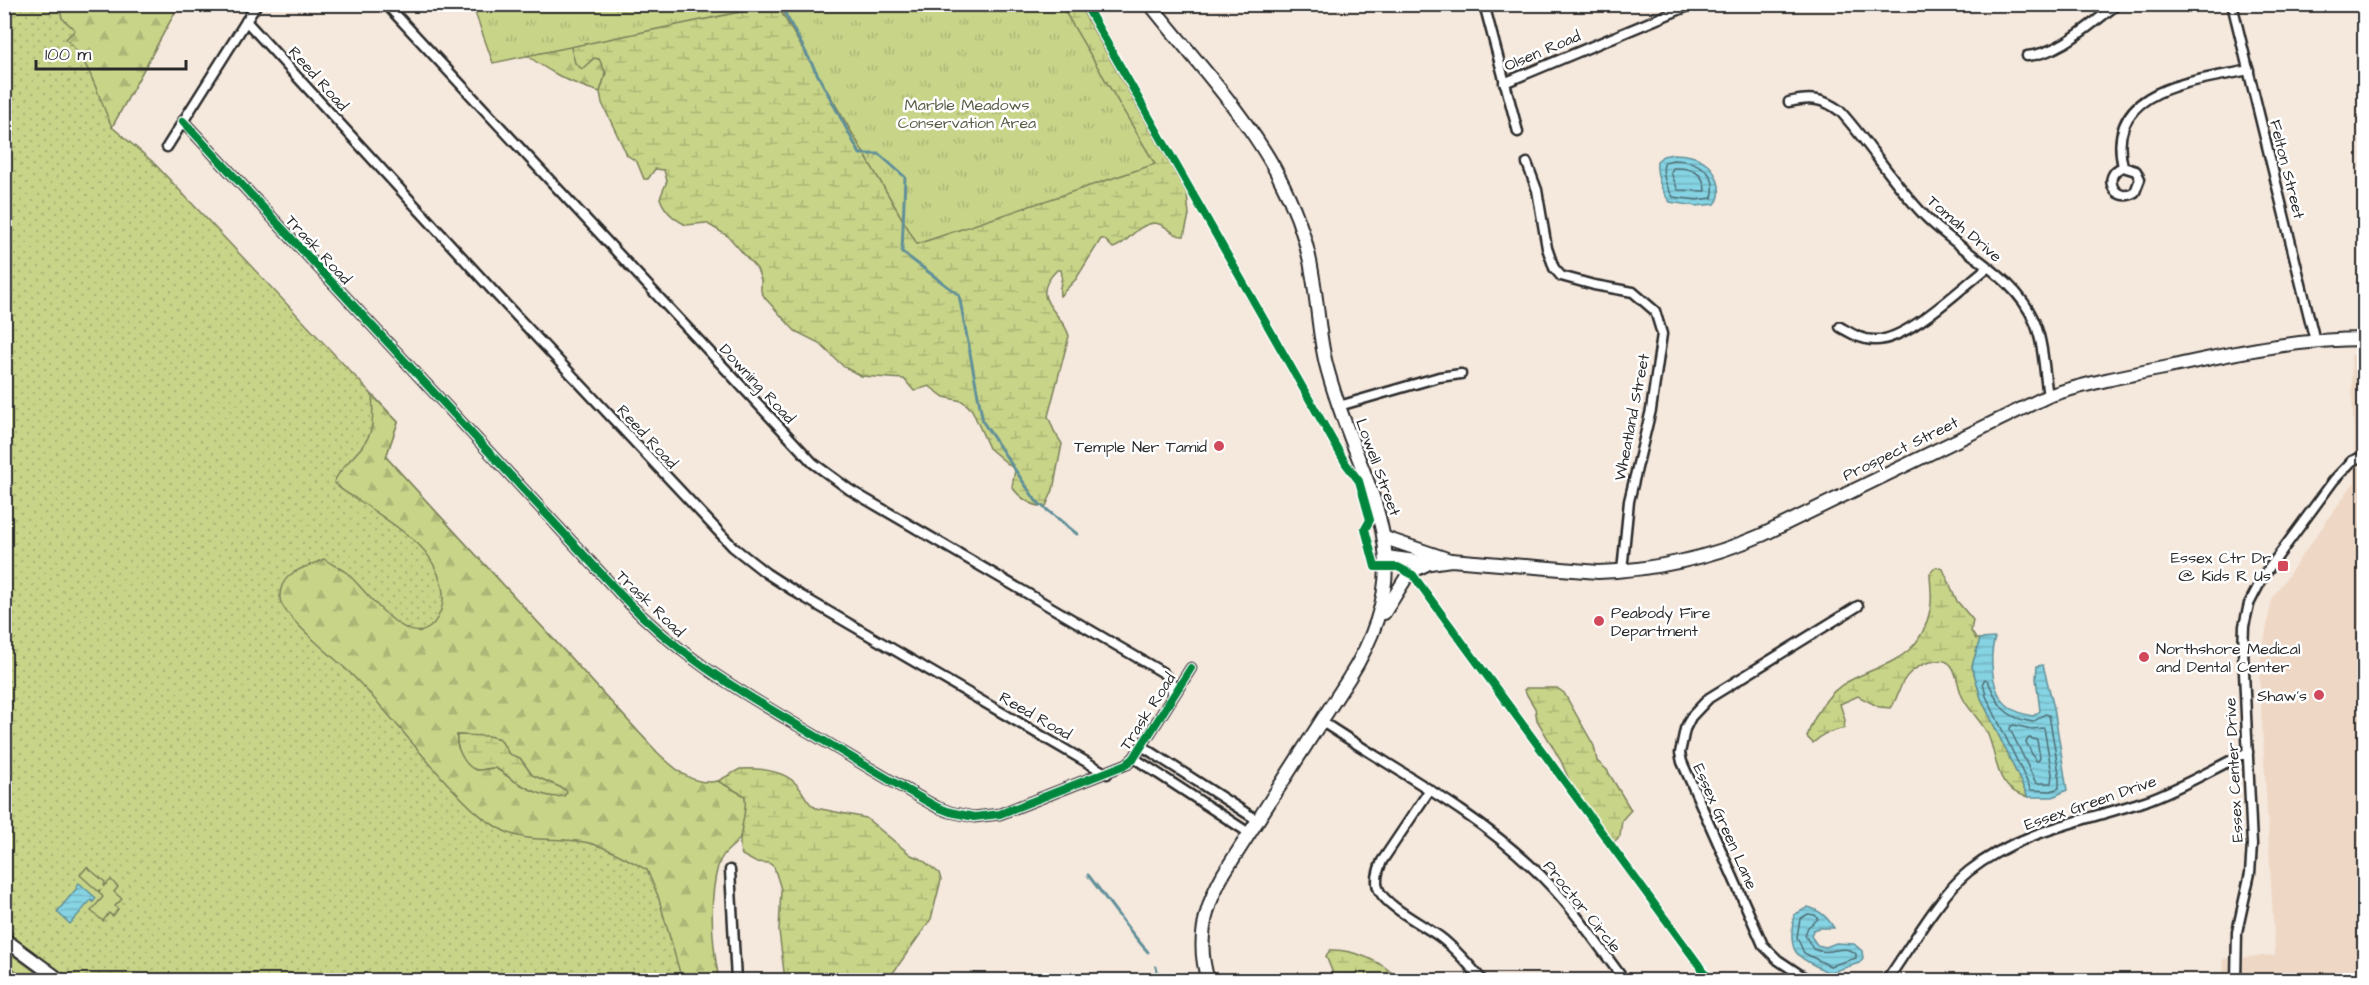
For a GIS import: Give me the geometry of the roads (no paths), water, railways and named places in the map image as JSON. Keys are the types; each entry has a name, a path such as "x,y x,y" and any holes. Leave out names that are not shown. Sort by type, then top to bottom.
{"main road":[{"name":"Lowell Street","path":"1150,4 1244,122 1283,185 1303,235 1313,275 1325,362 1375,501 1385,538 1384,589 1375,627 1358,664 1217,885 1207,910 1202,946 1208,981"},
{"name":"Prospect Street","path":"1386,557 1430,563 1451,560 1566,570 1622,571 1691,560 1740,544 2048,396 2086,384 2206,359 2315,341 2364,339"},
{"name":"Prospect Street","path":"1385,538 1451,560"},
{"path":"1375,627 1409,573 1430,563"},
{"path":"4,939 60,981"}],"street":[{"path":"166,147 257,4"},
{"name":"Downing Road","path":"386,4 813,463 850,490 1162,672 1171,682 1172,696"},
{"path":"1484,4 1518,132"},
{"name":"Olsen Road","path":"1504,83 1693,4"},
{"path":"2027,56 2057,47 2118,4"},
{"name":"Felton Street","path":"2232,4 2315,341"},
{"name":"Reed Road","path":"246,21 510,309 733,547 766,573 800,595 1107,774"},
{"path":"2123,166 2119,141 2123,126 2139,103 2172,87 2249,70"},
{"name":"Tomah Drive","path":"1789,102 1813,98 1823,100 1840,111 1924,216 2015,290 2029,310 2040,343 2048,396"},
{"name":"Trask Road","path":"183,122 634,609 675,647 705,669 886,777 950,812 974,817 1000,814 1107,774 1127,764 1142,746 1191,668"},
{"name":"Wheatland Street","path":"1527,163 1537,190 1547,248 1554,268 1561,276 1634,292 1654,311 1662,334 1651,410 1629,501 1622,571"},
{"path":"1840,327 1861,338 1873,340 1894,337 1914,326 1987,268"},
{"path":"1339,406 1439,376 1461,374"},
{"name":"Essex Center Drive","path":"2236,981 2237,932 2251,860 2242,644 2249,604 2264,575 2334,480 2352,461 2364,456"},
{"name":"Essex Green Lane","path":"1808,981 1770,954 1757,934 1680,753 1691,717 1709,698 1858,606"},
{"name":"Proctor Circle","path":"1321,721 1484,828 1531,866 1580,920 1624,981"},
{"path":"1142,746 1257,820"},
{"name":"Essex Green Drive","path":"1887,981 1951,890 1969,871 1982,862 2052,828 2154,797 2248,752"},
{"path":"1134,758 1249,833"},
{"path":"1429,791 1382,861 1378,871 1378,888 1388,902 1441,938 1458,953 1482,981"},
{"path":"730,870 736,981"}],"water":[{"path":"1689,155 1703,161 1713,170 1719,186 1719,196 1715,204 1696,206 1670,202 1660,183 1657,161 1663,156"},
{"path":"1995,638 1992,663 1995,682 2002,699 2013,709 2033,716 2040,711 2036,678 2037,666 2043,665 2054,708 2067,790 2053,797 2028,797 1981,698 1972,666 1980,639"},
{"path":"79,883 96,898 93,902 91,900 70,924 57,912"},
{"path":"1808,907 1817,910 1834,928 1813,930 1811,936 1817,945 1826,947 1836,943 1854,944 1862,951 1863,958 1859,963 1829,973 1796,953 1792,939 1794,915"}],"waterway":[{"path":"780,4 860,154 879,154 905,177 902,252 959,295 983,422 1036,501 1077,534"},
{"path":"1088,875 1148,952"},
{"path":"1156,967 1159,980"}],"place":[{"name":"Temple Ner Tamid","path":"1219,446"},
{"name":"Essex Ctr Dr @ Kids R Us","path":"2283,566"},
{"name":"Peabody Fire Department","path":"1599,621"},
{"name":"Northshore Medical and Dental Center","path":"2144,657"},
{"name":"Shaw's","path":"2319,695"}],"park label":[{"name":"Marble Meadows Conservation Area","path":"967,113"}]}
